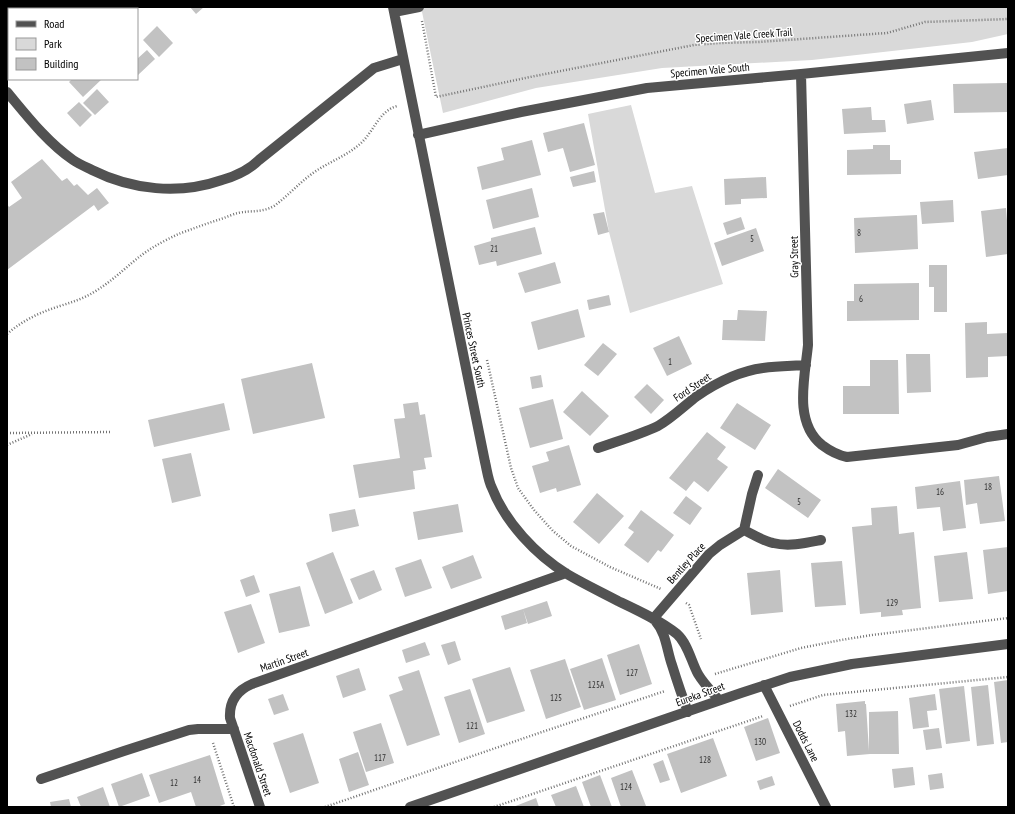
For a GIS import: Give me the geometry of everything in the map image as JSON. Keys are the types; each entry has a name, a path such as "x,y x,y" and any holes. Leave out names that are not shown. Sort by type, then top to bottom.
{"street":[{"path":"394,9 419,7"},
{"name":"Princes Street South","path":"394,9 418,135 485,462 492,488 505,513 531,546 542,555 566,573 653,619 670,629 681,639 701,679 719,700"},
{"name":"Specimen Vale South","path":"418,135 521,112 647,88 1008,53"},
{"path":"7,92 50,141 80,164 107,177 129,184 158,188 187,188 216,182 233,177 245,171 374,68 403,59"},
{"name":"Gray Street","path":"801,74 808,345 803,385 804,411 806,424 810,433 818,442 830,451 841,456 853,457 958,445 987,437 1008,434"},
{"name":"Ford Street","path":"598,448 658,425 667,420 697,396 732,376 762,368 806,365"},
{"path":"758,475 744,530 764,540 778,544 796,544 821,540"},
{"name":"Bentley Place","path":"653,619 709,554 720,545 744,530"},
{"name":"Martin Street","path":"234,729 230,718 231,706 238,693 246,686 566,573"},
{"name":"Princes Street South","path":"653,619 659,625 663,634 688,712"},
{"name":"Eureka Street","path":"410,807 719,700 790,677 852,664 1008,644"},
{"name":"Dodds Lane","path":"764,685 826,807"},
{"path":"41,779 189,730 234,729"},
{"name":"Macdonald Street","path":"234,729 260,807"}],"path":[{"name":"Specimen Vale Creek Trail","path":"419,7 436,97 530,77 700,45 887,33 925,22 1008,19"},
{"path":"7,334 22,322 32,317 94,293 150,249 172,237 237,213 261,211 274,206 314,172 357,147 365,139 383,114 397,106"},
{"path":"487,360 511,468 518,488 552,531 571,546"},
{"path":"7,433 112,432"},
{"path":"7,445 33,433"},
{"path":"701,679 814,645 872,635 1008,618"},
{"path":"494,807 823,695 1008,676"},
{"path":"325,807 679,686"},
{"path":"208,729 234,807"}],"green space":[{"path":"421,7 1008,7 1008,34 972,42 812,60 662,68 536,88 443,113"},
{"path":"631,105 655,193 692,186 723,284 630,313 609,232 588,114"}],"building":[{"path":"52,7 53,8 16,8"},
{"path":"65,7 100,7 98,8"},
{"path":"190,7 204,7 196,14"},
{"path":"7,22 8,70 7,69"},
{"path":"157,26 173,43 159,57 143,40"},
{"path":"147,50 155,59 138,75 138,58"},
{"path":"71,80 101,80 83,97 69,82"},
{"path":"1008,83 1008,112 954,113 953,84"},
{"path":"97,89 109,102 95,115 83,103"},
{"path":"931,100 934,120 907,124 904,104"},
{"path":"79,102 92,115 80,127 67,113"},
{"path":"871,107 872,120 885,120 886,132 844,134 842,109"},
{"path":"584,123 595,165 570,172 563,148 548,152 543,133"},
{"path":"532,140 541,175 482,190 477,167 504,160 501,148"},
{"path":"873,145 890,145 890,160 901,160 901,174 847,175 847,150 873,149"},
{"path":"1008,148 1008,175 978,179 974,152"},
{"path":"42,159 62,181 67,178 74,186 77,184 88,195 97,188 109,203 98,211 94,205 7,270 7,204 9,207 22,198 11,182"},
{"path":"594,171 596,182 573,187 570,177"},
{"path":"766,177 767,198 741,199 741,204 725,205 724,179"},
{"path":"532,188 539,217 493,229 486,200"},
{"path":"953,200 954,222 922,224 920,202"},
{"path":"1006,208 1008,254 986,257 981,211"},
{"path":"604,212 609,232 598,235 593,214"},
{"path":"917,215 918,249 855,253 854,218"},
{"path":"741,217 745,229 727,235 723,223"},
{"path":"535,227 542,254 497,266 496,261 479,265 474,246 491,241 491,238"},
{"path":"756,228 764,251 722,266 714,243"},
{"path":"555,262 561,283 525,293 518,273"},
{"path":"929,265 947,265 947,312 934,312 934,287 929,287"},
{"path":"919,283 919,320 847,321 847,301 854,301 854,284"},
{"path":"609,295 611,305 589,310 587,300"},
{"path":"578,309 585,337 538,350 531,322"},
{"path":"738,310 767,311 765,341 722,340 723,320 737,320"},
{"path":"987,322 987,334 1008,333 1008,356 988,357 988,377 966,378 965,323"},
{"path":"679,336 692,364 667,376 653,348"},
{"path":"603,343 617,354 598,376 584,365"},
{"path":"906,354 930,354 931,392 907,393"},
{"path":"870,360 898,360 899,414 843,414 843,386 870,386"},
{"path":"312,363 325,418 253,434 241,379"},
{"path":"541,375 543,387 532,389 530,377"},
{"path":"647,384 664,400 651,414 634,397"},
{"path":"582,391 609,416 590,436 563,412"},
{"path":"553,399 563,439 530,448 519,408"},
{"path":"418,402 420,415 425,414 432,457 424,458 426,469 413,471 415,489 359,498 353,465 400,458 394,419 405,418 403,404"},
{"path":"224,403 230,430 154,447 148,420"},
{"path":"737,403 771,425 755,450 720,428"},
{"path":"707,432 726,447 717,459 728,467 708,492 694,481 686,491 669,478"},
{"path":"569,445 581,485 557,492 556,488 540,493 532,466 549,461 546,452"},
{"path":"191,453 201,496 172,503 162,459"},
{"path":"778,469 821,500 808,518 765,488"},
{"path":"999,476 1005,521 980,524 977,503 966,505 964,480"},
{"path":"960,481 966,528 943,531 940,507 917,509 915,487"},
{"path":"597,493 624,516 599,544 573,522"},
{"path":"686,496 702,508 690,525 673,513"},
{"path":"458,504 463,532 418,540 413,512"},
{"path":"897,506 899,534 914,532 921,608 902,610 903,615 881,617 881,612 860,614 852,527 872,525 871,508"},
{"path":"355,509 359,526 332,532 329,514"},
{"path":"641,510 674,535 661,552 658,550 648,563 624,545 634,532 628,528"},
{"path":"1008,547 1008,591 988,594 983,550"},
{"path":"333,552 353,603 325,614 306,563"},
{"path":"967,552 973,599 939,602 934,556"},
{"path":"473,555 482,578 451,589 442,567"},
{"path":"421,559 432,588 405,597 395,568"},
{"path":"842,561 846,605 815,607 811,563"},
{"path":"374,570 382,590 359,600 350,579"},
{"path":"780,570 783,612 751,615 747,573"},
{"path":"254,575 260,592 246,597 240,580"},
{"path":"300,586 310,626 279,633 269,594"},
{"path":"547,601 552,616 528,624 523,609"},
{"path":"251,604 265,643 238,653 224,612"},
{"path":"523,609 527,623 505,630 501,616"},
{"path":"455,641 461,660 448,665 441,645"},
{"path":"425,642 430,655 406,663 402,650"},
{"path":"639,644 652,684 620,695 607,655"},
{"path":"602,658 616,700 584,710 570,669"},
{"path":"565,659 581,707 546,719 530,670"},
{"path":"510,667 525,711 487,723 472,679"},
{"path":"359,668 366,690 343,698 336,676"},
{"path":"419,670 440,735 407,746 389,695 403,690 398,677"},
{"path":"1008,680 1008,742 1001,743 994,682"},
{"path":"988,685 994,744 977,746 971,687"},
{"path":"964,686 970,741 946,744 939,689"},
{"path":"470,689 485,734 459,743 444,697"},
{"path":"283,694 289,710 274,715 268,699"},
{"path":"935,694 937,710 927,711 929,727 913,729 909,698"},
{"path":"865,701 869,751 869,712 898,711 899,754 847,756 845,731 838,732 836,704"},
{"path":"768,718 780,753 756,761 744,727"},
{"path":"381,723 394,763 366,772 353,732"},
{"path":"939,728 942,748 926,750 923,730"},
{"path":"303,733 319,783 290,793 273,743"},
{"path":"713,738 727,776 681,793 667,754"},
{"path":"358,752 369,785 349,792 339,759"},
{"path":"210,755 225,804 217,807 196,807 191,792 159,803 149,775"},
{"path":"663,760 670,780 660,783 653,764"},
{"path":"913,767 915,785 894,788 892,769"},
{"path":"632,770 646,806 621,807 611,778"},
{"path":"142,773 150,796 119,807 111,784"},
{"path":"942,773 944,788 930,790 928,775"},
{"path":"600,775 612,807 591,807 582,782"},
{"path":"772,776 775,785 760,790 757,781"},
{"path":"576,786 584,807 556,807 551,795"},
{"path":"103,787 110,807 81,807 77,797"},
{"path":"536,798 539,807 513,807"},
{"path":"69,799 71,807 51,807 50,802"}]}
